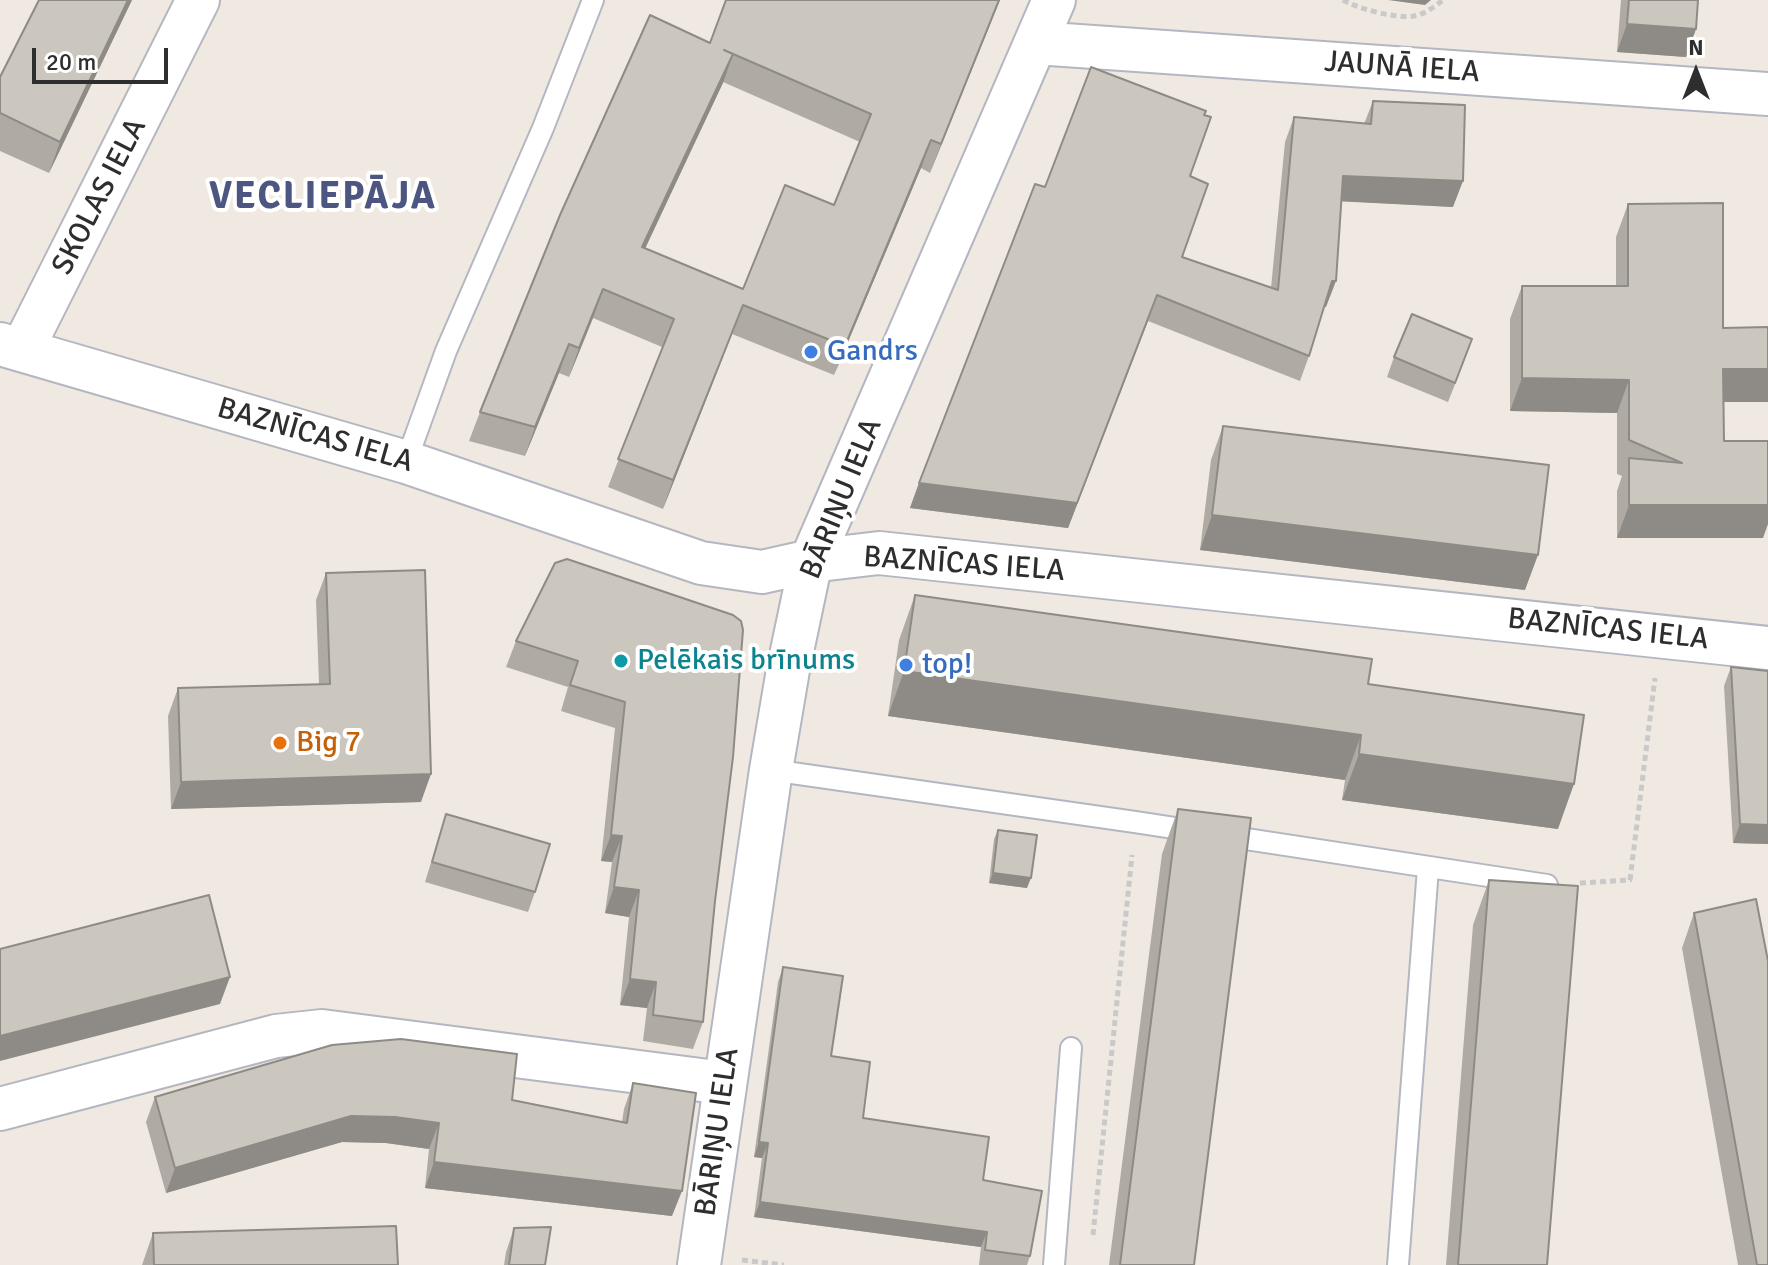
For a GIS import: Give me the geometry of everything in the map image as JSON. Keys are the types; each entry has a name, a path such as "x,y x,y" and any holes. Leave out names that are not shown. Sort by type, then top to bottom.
{"street":[{"name":"SKOLAS IELA","path":"11,347 198,0"},
{"name":"BĀRIŅU IELA","path":"718,1262 724,1083 771,770 811,561 1054,0"},
{"name":"JAUNĀ IELA","path":"1036,43 1768,94"},
{"name":"BAZNĪCAS IELA","path":"11,347 406,462 701,563 762,572 811,561 879,553 1768,648"},
{"path":"0,1109 276,1036 322,1031 724,1083"}],"lane":[{"path":"406,462 446,351 543,128 593,0"},
{"path":"771,770 1547,885"},
{"path":"1398,1265 1428,868"},
{"path":"1054,1265 1071,1048"}],"path":[{"path":"1343,0 1376,12 1413,16 1428,11 1443,0"},
{"path":"1547,885 1630,880 1660,635"},
{"path":"1092,1249 1135,822"},
{"path":"718,1262 784,1265"}],"building":[{"path":"39,0 128,0 60,142 0,113 0,77"},
{"path":"726,0 999,0 941,144 931,140 845,346 743,305 673,480 618,459 674,319 603,289 579,348 569,344 535,427 480,412 560,215 650,15 710,43","holes":["724,50 871,114 834,205 785,185 743,289 642,247 733,54"]},
{"path":"1629,0 1698,0 1696,29 1627,24"},
{"path":"1091,67 1206,111 1204,115 1211,117 1190,176 1208,184 1182,257 1278,290 1294,117 1371,124 1373,101 1465,105 1463,181 1343,176 1336,281 1332,281 1309,356 1157,295 1077,503 919,483 1035,184 1045,187"},
{"path":"1723,203 1723,328 1768,327 1768,369 1723,369 1724,441 1768,441 1768,505 1629,505 1629,458 1682,463 1629,440 1629,380 1522,378 1522,286 1628,286 1628,204"},
{"path":"1412,314 1472,339 1455,383 1394,357"},
{"path":"1223,426 1549,465 1538,555 1212,515"},
{"path":"567,559 733,615 741,621 743,630 733,757 703,1022 653,1015 656,982 630,979 639,890 614,887 622,836 611,835 625,702 570,685 578,661 516,641 555,563"},
{"path":"425,570 431,774 181,782 178,688 330,684 326,573"},
{"path":"915,595 1372,659 1368,684 1584,715 1574,784 1359,754 1361,735 904,671"},
{"path":"1731,667 1768,671 1768,825 1740,824"},
{"path":"1178,809 1251,818 1194,1265 1120,1265"},
{"path":"446,814 550,844 535,892 432,862"},
{"path":"998,830 1037,835 1031,878 993,873"},
{"path":"1489,880 1578,886 1547,1265 1458,1265"},
{"path":"209,895 230,977 0,1036 0,949"},
{"path":"1756,899 1768,961 1768,1265 1757,1265 1694,913"},
{"path":"783,967 843,976 831,1056 870,1062 863,1118 989,1137 983,1180 1042,1191 1030,1256 985,1250 987,1232 760,1202 768,1143 759,1142"},
{"path":"401,1039 517,1054 512,1100 627,1123 633,1083 696,1093 682,1191 434,1162 439,1123 395,1117 351,1116 175,1168 155,1097 332,1045"},
{"path":"396,1226 398,1265 154,1265 153,1233"},
{"path":"551,1227 545,1265 509,1265 514,1228"}],"place":[{"name":"Gandrs","path":"811,352"},
{"name":"Pelēkais brīnums","path":"621,661"},
{"name":"top!","path":"906,665"},
{"name":"Big 7","path":"280,743"}],"district":[{"name":"VECLIEPĀJA","path":"323,198"}]}
